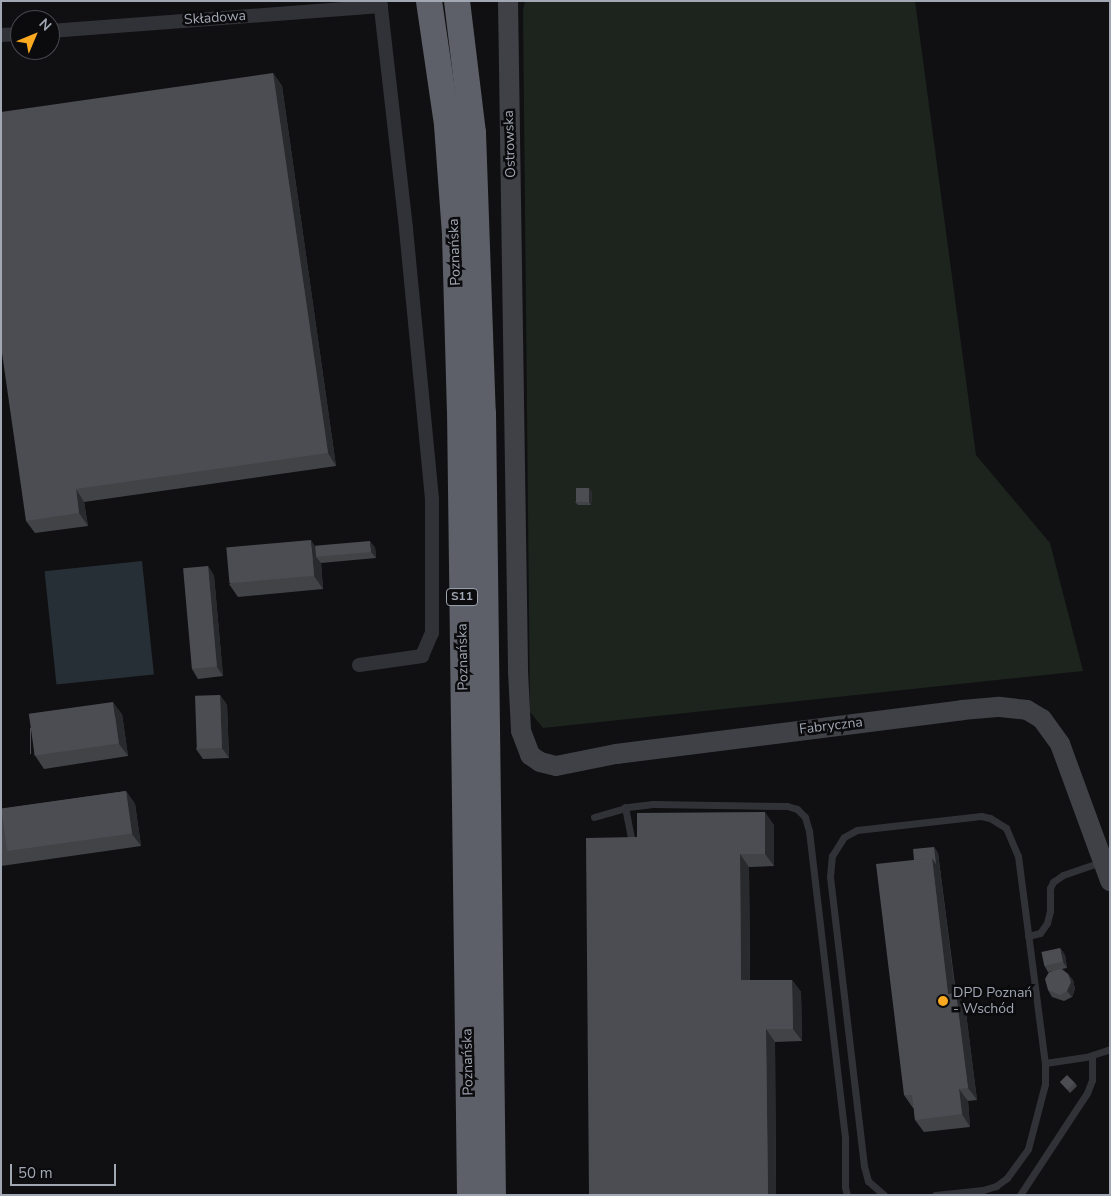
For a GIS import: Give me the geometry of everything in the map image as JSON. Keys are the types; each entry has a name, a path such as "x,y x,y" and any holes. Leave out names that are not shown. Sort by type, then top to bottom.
{"highway":[{"name":"Poznańska","path":"429,1 447,125 455,235 460,410 470,1195"},
{"name":"Poznańska","path":"457,3 473,133 482,394 493,1195"}],"street":[{"name":"Ostrowska","path":"508,1 507,52 513,286 518,671"},
{"name":"Składowa","path":"60,30 380,3"},
{"path":"359,665 422,656 432,633 432,499 407,238 380,3"},
{"name":"Fabryczna","path":"518,671 521,731 526,749 540,762 556,766 609,755 943,712 1000,707 1028,710 1042,719 1060,744 1110,881"}],"lane":[{"path":"594,817 644,804 787,806 797,809 805,818 809,831 845,1137 845,1187 847,1195"},
{"path":"624,808 631,837"},
{"path":"884,1195 868,1181 864,1166 830,864 836,848 844,837 858,830 972,816 990,818 1006,828 1015,846 1045,1063 1046,1084 1031,1143 1025,1156 1012,1172 1001,1182 990,1188 935,1195"},
{"path":"1028,936 1040,933 1047,923 1050,911 1050,888 1053,882 1063,875 1103,862"},
{"path":"1045,1063 1092,1056 1110,1049"},
{"path":"1020,1195 1084,1101 1092,1080 1092,1056"}],"shaded area":[{"path":"525,1 915,1 976,455 1050,543 1083,671 543,728 530,712 523,10"},
{"path":"142,561 154,674 56,685 45,571"}],"building":[{"path":"273,73 328,453 76,489 79,513 26,521 1,346 1,112"},
{"path":"576,488 589,488 589,502 576,502"},
{"path":"311,540 314,576 229,583 226,547"},
{"path":"370,541 371,552 316,557 315,546"},
{"path":"208,566 217,667 192,669 183,568"},
{"path":"220,695 222,748 197,749 195,696"},
{"path":"113,702 119,744 35,755 29,714"},
{"path":"30,728 31,728 31,754"},
{"path":"126,791 132,834 7,851 1,809"},
{"path":"765,812 765,854 740,854 741,980 792,980 793,1029 766,1029 768,1194 793,1195 589,1195 586,838 637,837 637,813"},
{"path":"934,847 936,864 932,858 914,860 913,849"},
{"path":"932,858 948,994 956,993 968,1088 959,1089 962,1114 915,1120 912,1095 904,1095 876,864"},
{"path":"1060,948 1063,962 1044,966 1041,952"},
{"path":"1061,969 1068,974 1071,982 1067,991 1060,995 1048,990 1045,979 1049,972"},
{"path":"1067,1075 1075,1083 1068,1090 1060,1082"}],"place":[{"name":"DPD Poznań - Wschód","path":"943,1001"}]}
